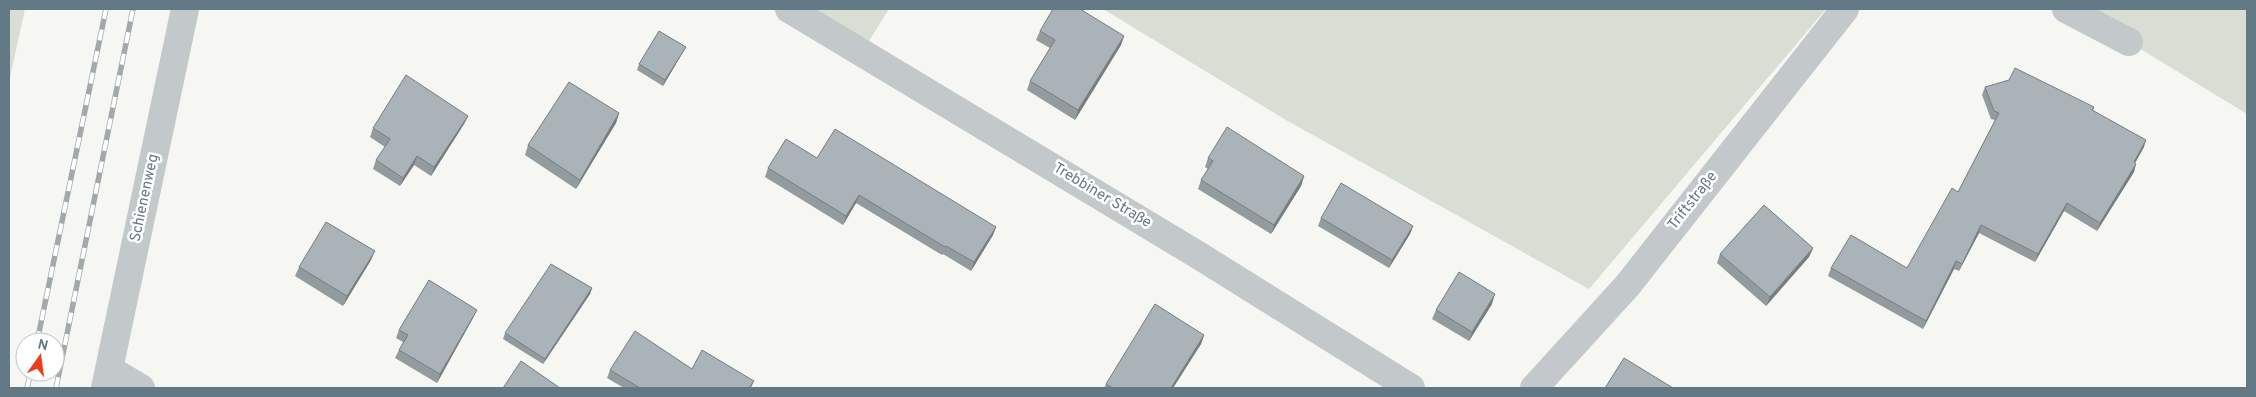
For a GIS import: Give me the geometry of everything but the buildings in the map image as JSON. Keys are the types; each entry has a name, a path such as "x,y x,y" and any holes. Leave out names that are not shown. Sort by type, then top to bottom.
{"street":[{"name":"Schienenweg","path":"107,378 185,9"},
{"name":"Trebbiner Straße","path":"789,9 1198,255 1411,388"},
{"name":"Triftstraße","path":"1534,388 1627,286 1845,9"},
{"path":"2066,9 2129,42"},
{"path":"107,378 141,388"}],"shaded area":[{"path":"9,9 25,9 9,82"},
{"path":"789,9 889,9 862,52"},
{"path":"1103,9 1826,9 1589,289 1286,120"},
{"path":"2087,9 2247,9 2247,114 2129,42"}],"railway":[{"path":"39,332 106,9"},
{"path":"56,388 133,9"},
{"path":"27,388 28,382"}]}
